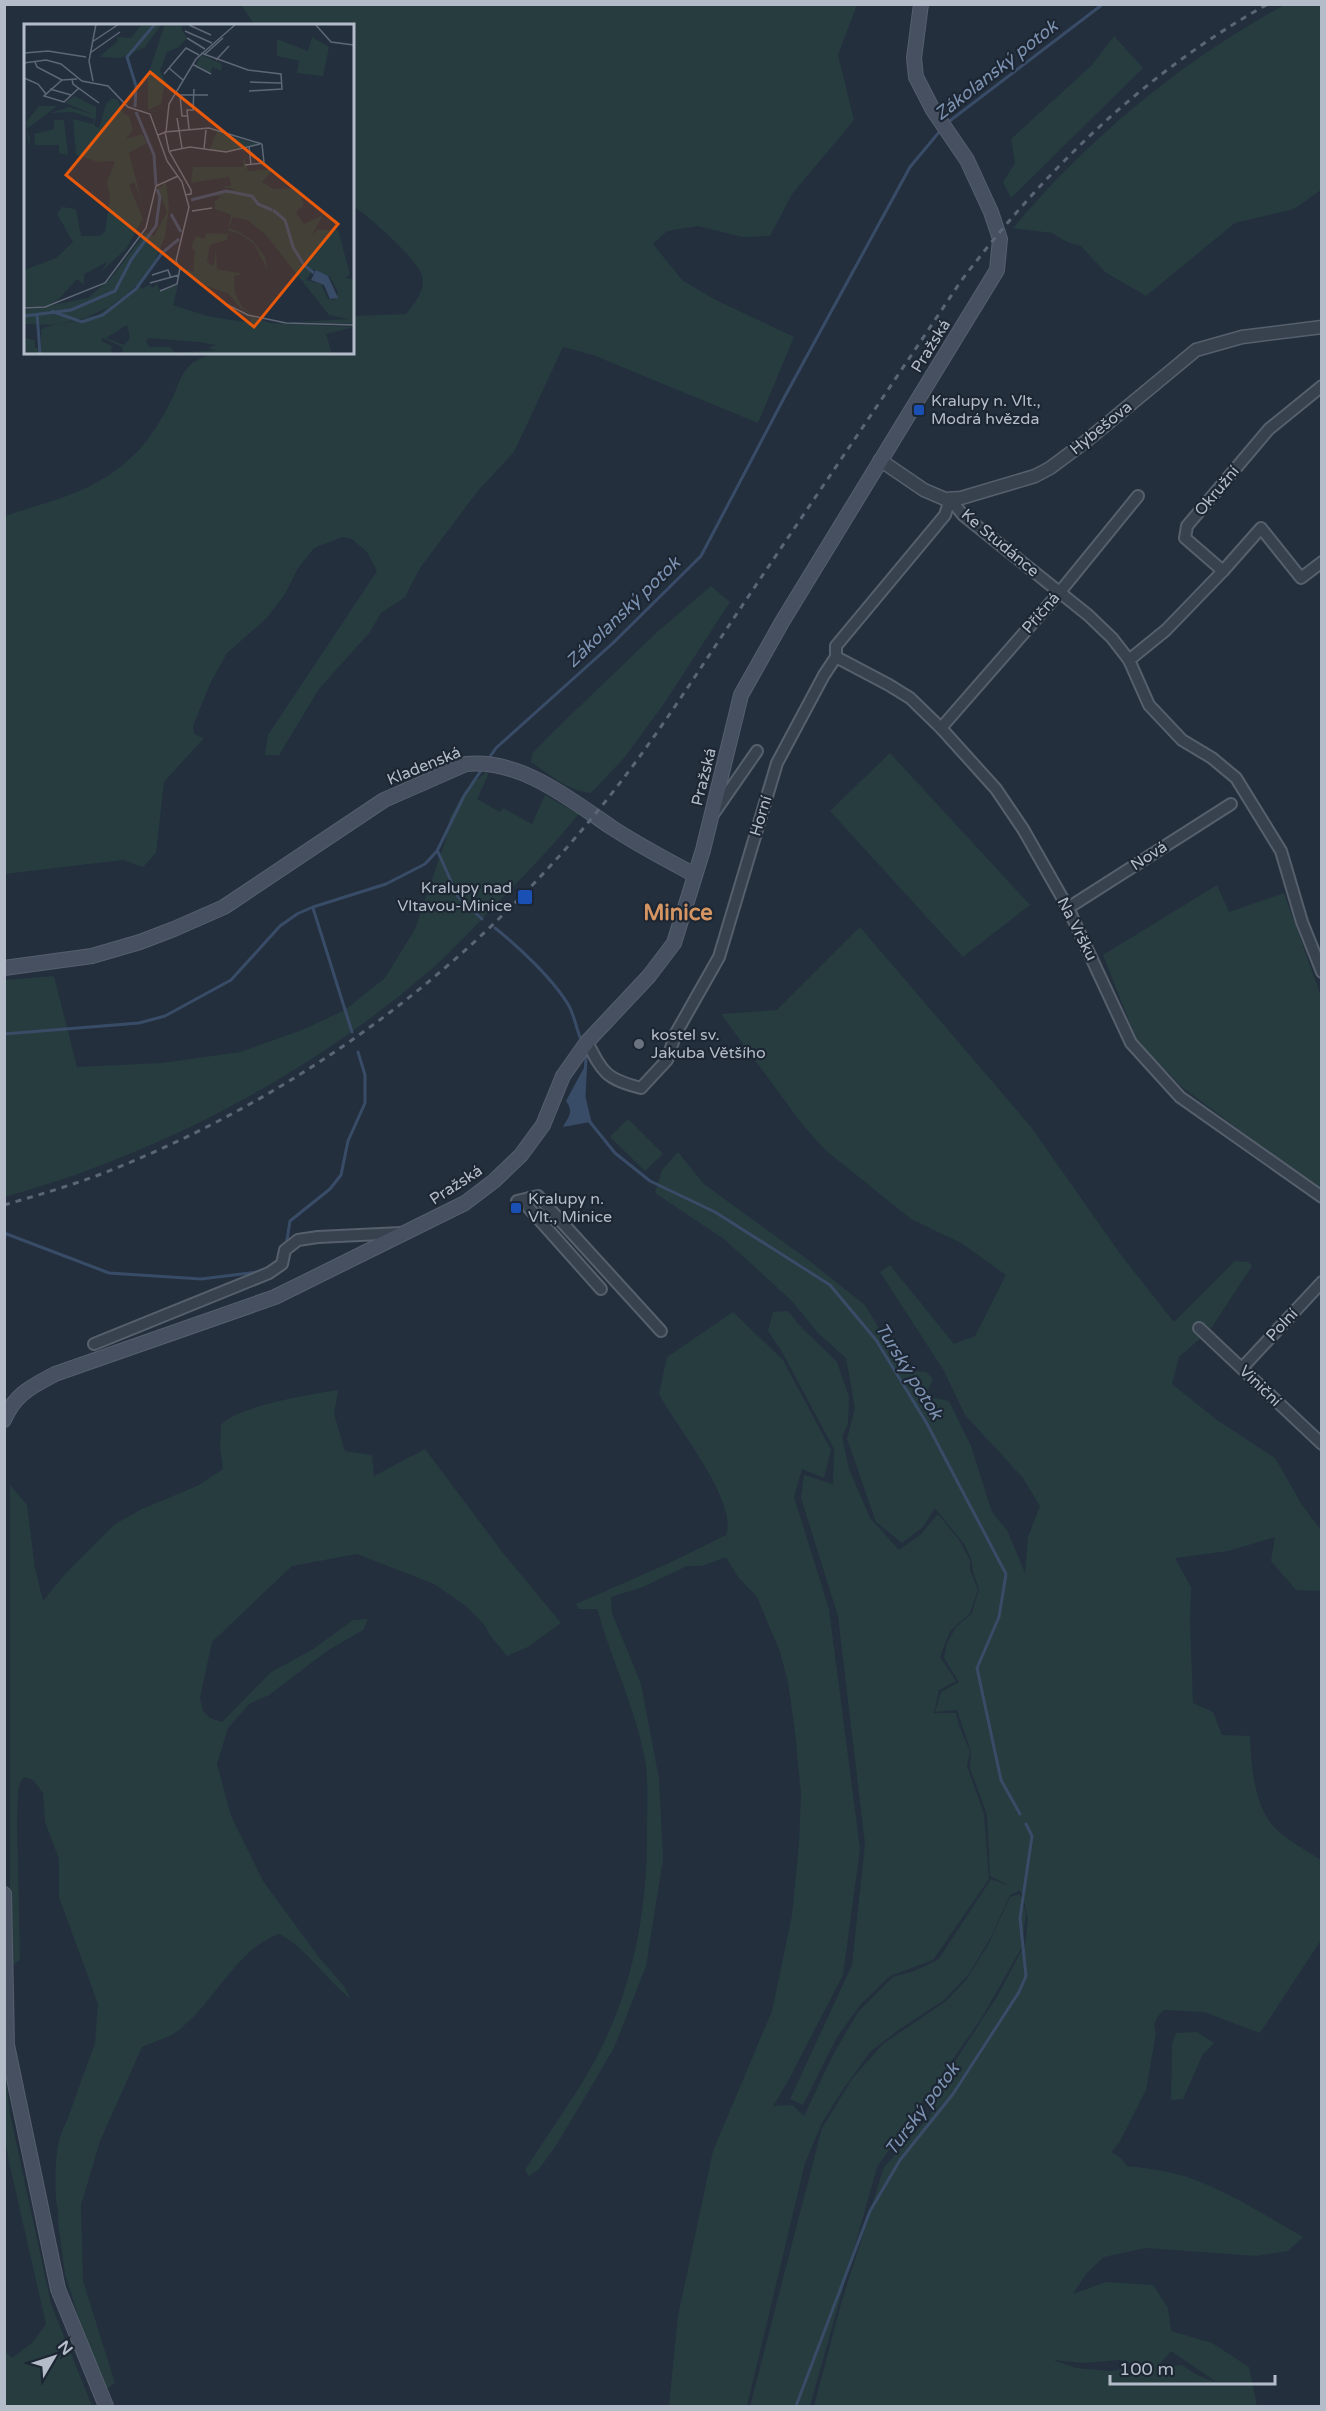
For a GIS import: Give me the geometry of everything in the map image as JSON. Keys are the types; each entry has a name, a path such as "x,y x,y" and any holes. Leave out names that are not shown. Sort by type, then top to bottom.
{"main road":[{"name":"Pražská","path":"4,1420 10,1406 24,1391 55,1374 275,1297 465,1203 494,1181 521,1155 543,1125 563,1076 587,1042 674,944 711,816 741,694 782,622 997,270 999,233 967,160 936,115 916,78 914,58 921,4"},
{"name":"Kladenská","path":"4,968 92,956 140,942 224,907 384,800 466,764 481,762 512,769 555,790 612,827 695,875"},
{"path":"4,1894 7,2045 58,2289 106,2406"}],"street":[{"name":"Hybešova","path":"950,499 961,498 1035,476 1050,468 1196,350 1242,337 1322,327"},
{"name":"Okružní","path":"1223,571 1185,538 1187,526 1269,429 1322,386"},
{"path":"880,460 931,495 950,499"},
{"name":"Příčná","path":"941,728 1059,592 1138,496"},
{"name":"Ke Studánce","path":"950,499 963,515 1088,615 1112,638 1129,660 1149,705 1182,740 1212,758 1236,778 1281,851 1302,922 1322,972"},
{"name":"Horní","path":"587,1042 600,1067 609,1076 641,1088 667,1060 676,1033 719,957 777,763 836,657 836,646 945,515 950,499"},
{"path":"1129,660 1166,630 1261,528 1301,578 1322,562"},
{"name":"Na Vršku","path":"836,657 899,690 941,728 996,789 1023,829 1068,909 1131,1043 1166,1082 1180,1097 1322,1197"},
{"path":"711,816 757,751"},
{"name":"Nová","path":"1068,909 1231,804"},
{"path":"517,1201 538,1196 662,1331"},
{"path":"529,1198 528,1207 601,1289"},
{"name":"Pražská","path":"94,1344 269,1273 282,1264 285,1250 298,1240 408,1233"},
{"name":"Polní","path":"1242,1368 1322,1282"},
{"name":"Viniční","path":"1199,1328 1322,1444"}],"green space":[{"path":"1286,4 1321,5 1321,190 1294,209 1235,223 1146,296 1105,272 1081,246 1067,242 1052,233 1013,228 1074,162 1139,103 1210,51"},
{"path":"241,5 857,5 838,55 854,120 792,194 770,236 742,237 698,226 667,231 653,244 683,281 716,300 794,337 758,423 593,355 563,347 514,452 477,492 420,568 405,597 381,613 370,632 319,689 279,755 265,755 268,735 377,571 367,552 352,539 343,537 314,548 298,568 285,594 266,619 227,653 210,684 193,726 194,734 204,738 164,782 156,853 143,867 123,860 5,874 5,516 76,492 107,476 122,465 148,439 166,411 180,380 190,365 197,360 213,354 354,354 354,316 406,314 422,286 422,276 411,259 380,228 354,207 354,24 254,24"},
{"path":"1114,36 1143,68 1011,198 1003,182 1015,163 1011,139 1092,65"},
{"path":"711,586 730,602 663,705 624,758 591,793 574,789 531,762 532,754 552,733 655,634"},
{"path":"890,753 1030,905 963,957 830,811"},
{"path":"487,771 488,775 477,799 500,812 503,808 532,824 545,795 579,814 531,869 435,966 351,1032 268,1086 181,1131 136,1151 70,1177 5,1197 5,980 54,976 77,1067 162,1063 240,1052 302,1030 345,1010 385,978 415,929 445,842 450,817 466,789"},
{"path":"1217,885 1229,912 1284,893 1321,996 1321,1191 1182,1087 1137,1041 1103,955"},
{"path":"860,927 1031,1127 1121,1255 1174,1322 1235,1261 1248,1262 1252,1266 1210,1330 1179,1357 1172,1384 1217,1420 1275,1458 1302,1505 1321,1530 1321,1591 1296,1590 1271,1561 1275,1537 1228,1551 1175,1558 1191,1587 1193,1703 1213,1712 1222,1735 1250,1736 1255,1785 1262,1809 1275,1828 1285,1837 1321,1860 1321,1940 1260,2033 1204,2012 1164,2010 1155,2023 1156,2033 1146,2090 1119,2143 1111,2152 1120,2157 1127,2166 1180,2175 1217,2189 1303,2237 1288,2251 1256,2256 1146,2248 1104,2257 1086,2274 1073,2294 1106,2282 1153,2285 1168,2308 1171,2331 1212,2343 1249,2367 1257,2406 814,2406 841,2304 884,2167 930,2116 939,2086 998,1995 1025,1944 1028,1919 1022,1893 1019,1891 1010,1895 991,1937 968,1975 944,2000 870,2052 822,2123 805,2163 747,2406 669,2406 678,2316 713,2151 772,2011 792,1915 799,1845 801,1794 788,1682 780,1652 757,1597 738,1577 726,1557 702,1566 687,1566 643,1587 611,1597 612,1613 641,1684 659,1779 663,1859 646,1966 614,2048 557,2144 539,2169 529,2176 525,2170 589,2071 616,2014 635,1953 647,1860 646,1764 640,1736 597,1609 579,1609 576,1604 726,1535 728,1521 715,1484 659,1394 667,1357 733,1312 783,1360 831,1450 824,1478 802,1469 794,1497 829,1609 860,1849 843,1975 773,2106 792,2105 804,2116 833,2055 858,2012 893,1977 914,1971 938,1960 991,1879 1012,1887 990,1876 987,1815 970,1768 971,1752 957,1710 935,1712 941,1692 959,1682 944,1658 947,1643 956,1627 972,1613 979,1589 971,1558 964,1544 935,1508 923,1527 902,1543 876,1522 847,1439 855,1408 846,1358 819,1334 792,1301 724,1239 655,1193 662,1170 678,1152 704,1184 807,1259 865,1305 904,1370 926,1372 933,1379 925,1396 949,1401 971,1446 992,1512 1007,1530 1025,1573 1028,1537 1040,1506 1023,1478 965,1415 944,1371 880,1272 890,1265 954,1344 975,1336 1006,1275 961,1243 911,1219 824,1149 802,1124 721,1014 777,1010","holes":["1171,2351 1215,2381 1215,2382 1197,2375 1182,2365 1156,2368","1053,2360 1084,2363 1120,2360 1146,2367 1111,2371 1076,2368"]},
{"path":"628,1119 663,1154 645,1171 610,1137"},
{"path":"788,1311 837,1362 849,1397 848,1424 842,1437 849,1469 870,1518 899,1550 921,1534 938,1514 959,1540 970,1560 970,1570 978,1590 970,1613 950,1631 940,1657 956,1681 939,1690 934,1713 956,1713 970,1751 967,1766 984,1814 989,1879 933,1960 890,1976 861,2004 837,2037 803,2105 790,2099 852,1965 865,1844 838,1616 801,1498 804,1475 833,1484 834,1449 781,1350 768,1331 773,1312"},
{"path":"338,1390 334,1414 345,1451 372,1455 374,1476 425,1449 503,1553 561,1623 528,1647 507,1656 486,1627 466,1606 434,1584 357,1554 292,1566 212,1642 200,1698 203,1711 210,1718 222,1722 271,1672 312,1650 353,1620 368,1619 363,1630 327,1651 269,1695 249,1704 228,1728 217,1764 231,1816 263,1881 318,1956 343,1985 351,1999 308,1956 279,1934 250,1952 179,2030 166,2038 142,2047 100,2141 81,2205 83,2281 115,2383 102,2392 65,2274 55,2180 59,2140 95,2043 98,2004 59,1897 59,1859 45,1822 43,1793 33,1780 24,1777 18,1791 17,1823 20,1960 10,1967 10,1485 27,1505 35,1568 43,1601 67,1572 115,1524 142,1509 199,1485 223,1469 220,1446 221,1425 230,1418 276,1402"},
{"path":"1020,1894 1026,1913 1022,1947 981,2019 877,2167 810,2406 750,2406 822,2128 852,2079 883,2044 946,2001 966,1980 988,1945 1010,1897"},
{"path":"1197,2032 1214,2043 1203,2054 1183,2099 1171,2100 1172,2044 1176,2033"},
{"path":"4,2059 10,2114 51,2304 92,2406 5,2406 5,2351 12,2358 33,2342 46,2324 4,2132"}],"water":[{"path":"586,1064 584,1097 590,1122 563,1127 570,1111 566,1101"}],"waterway":[{"name":"Zákolanský potok","path":"947,123 1103,4"},
{"name":"Zákolanský potok","path":"487,761 496,748 613,643 701,556 910,167 940,131"},
{"name":"Zákolanský potok","path":"4,1034 139,1023 165,1016 231,980 280,926 297,914 386,884 425,864 437,851 464,796 482,769"},
{"name":"Turský potok","path":"438,852 458,897 482,919"},
{"path":"313,908 352,1032"},
{"name":"Turský potok","path":"495,928 525,954 562,996 571,1010 580,1037"},
{"path":"286,1246 290,1221 330,1189 341,1175 348,1141 365,1103 365,1075 358,1052"},
{"name":"Turský potok","path":"586,1056 584,1097 590,1122 615,1153 650,1181 715,1212 830,1285 876,1340 926,1422 1006,1574 999,1617 977,1668 1001,1780 1020,1814"},
{"path":"4,1233 109,1273 201,1279 259,1272"},
{"name":"Turský potok","path":"796,2406 870,2211 900,2160 953,2094 1019,1992 1026,1976 1020,1918 1032,1836 1026,1824"}],"railway":[{"path":"4,1205 96,1176 168,1146 238,1110 306,1071 370,1027 490,928 545,872 596,813 637,760 961,281 993,240 1063,163 1139,92 1180,60 1268,4"}],"place":[{"name":"Kralupy n. Vlt., Modrá hvězda","path":"919,410"},
{"name":"Kralupy nad Vltavou-Minice","path":"525,897"},
{"name":"kostel sv. Jakuba Většího","path":"639,1044"},
{"name":"Kralupy n. Vlt., Minice","path":"516,1208"}],"district":[{"name":"Minice","path":"678,913"}]}
